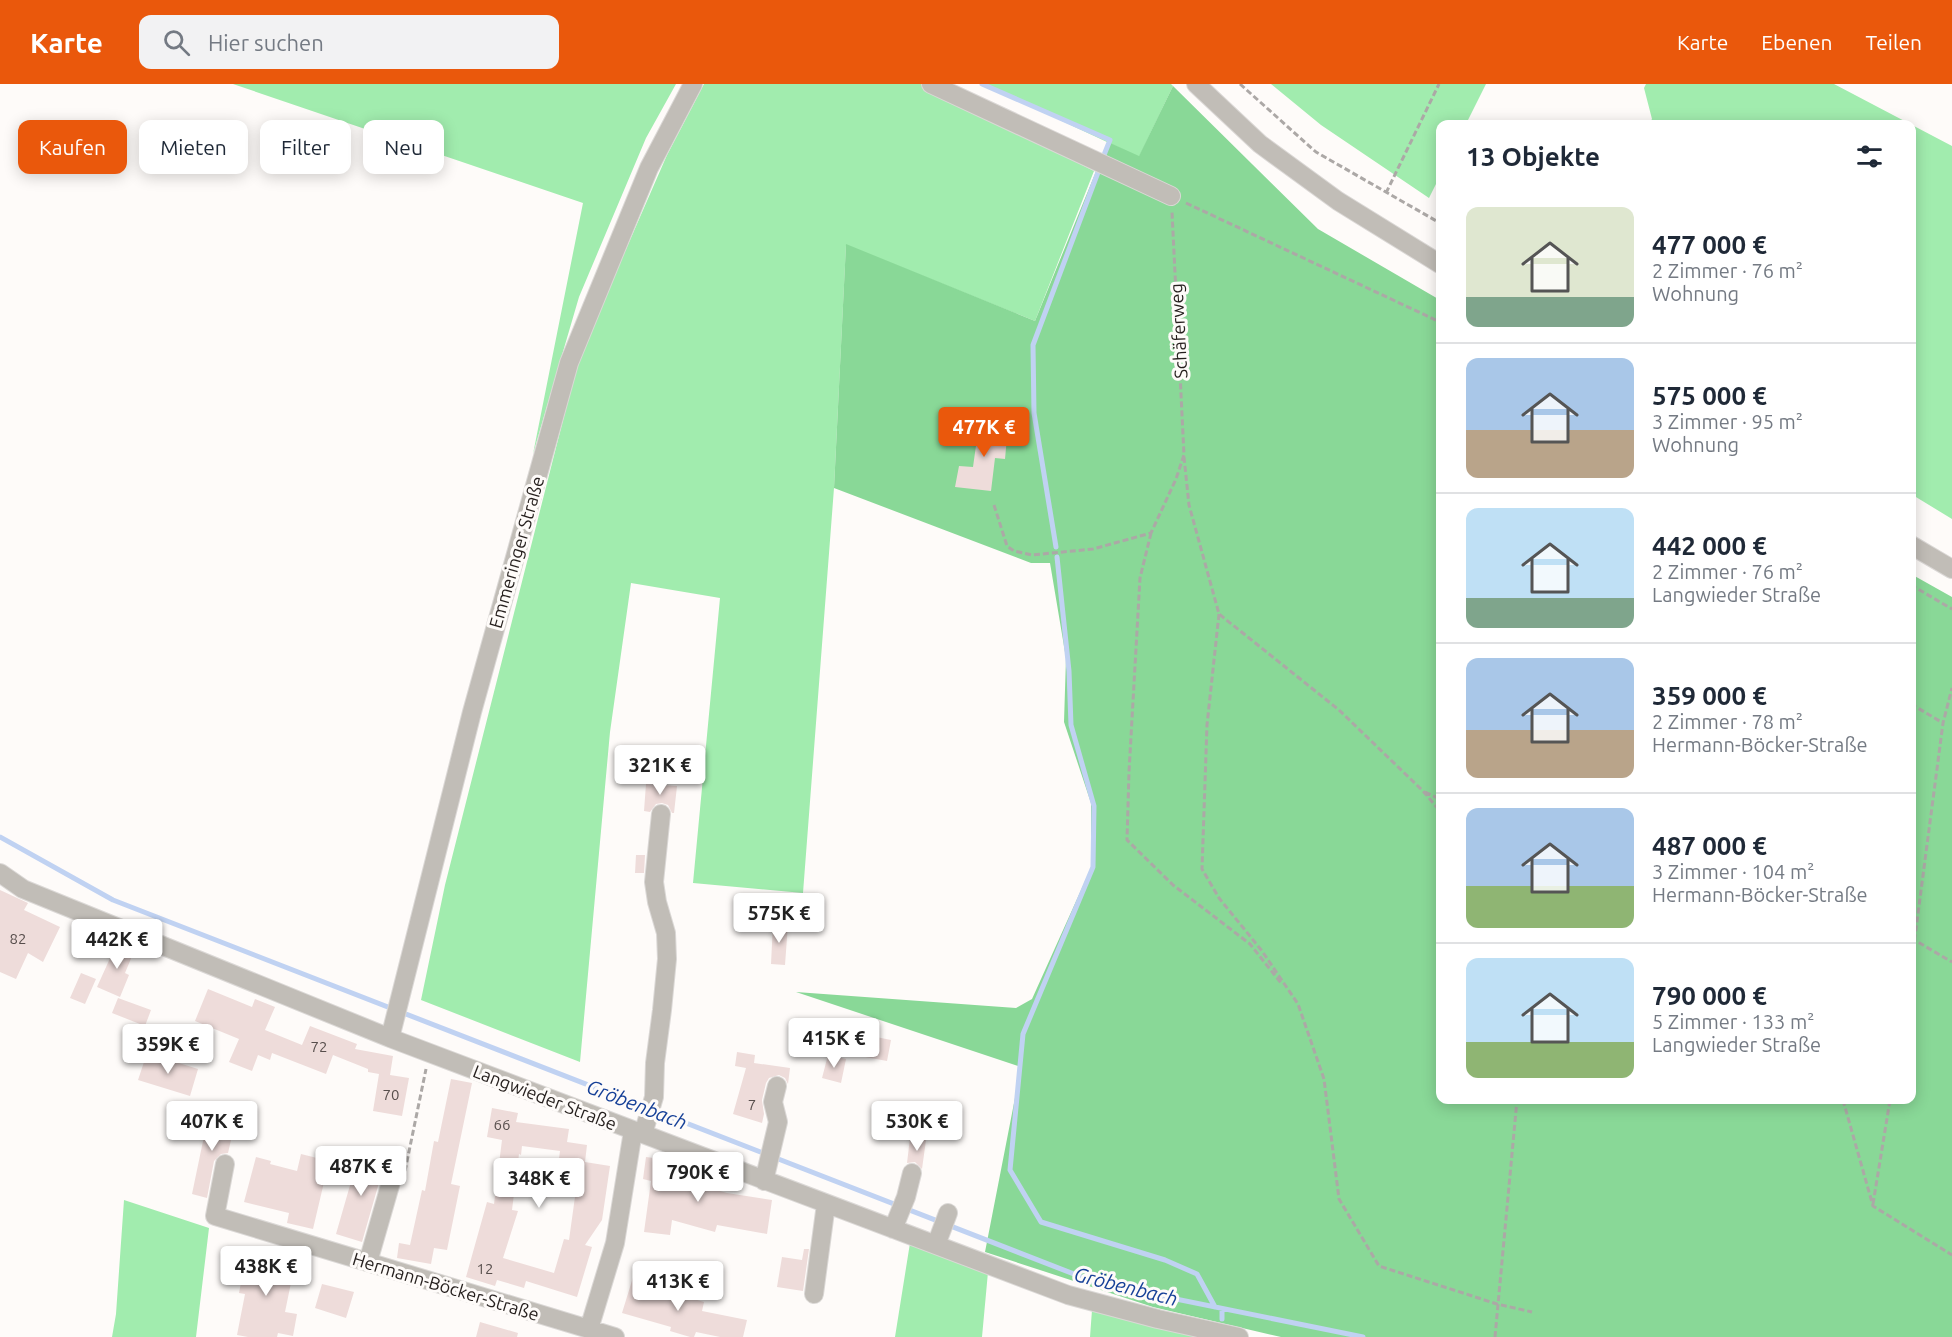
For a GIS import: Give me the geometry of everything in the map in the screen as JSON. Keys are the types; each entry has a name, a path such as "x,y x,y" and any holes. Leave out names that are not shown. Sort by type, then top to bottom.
{"street":[{"name":"Emmeringer Straße","path":"392,1030 472,712 569,363 649,168 693,84"},
{"path":"931,84 1171,196"},
{"path":"1196,84 1270,152 1338,201 1436,262"},
{"path":"1916,548 1952,569"},
{"path":"589,1329 615,1243 641,1128 654,1096 655,1063 667,959 666,933 654,882 661,814"},
{"name":"Langwieder Straße","path":"0,873 23,889 392,1030 430,1053 766,1172 825,1204 896,1222 1068,1295 1158,1319 1239,1337"},
{"path":"766,1172 778,1122 773,1102 777,1086"},
{"name":"Hermann-Böcker-Straße","path":"225,1164 216,1216 615,1337"},
{"path":"896,1222 912,1173"},
{"path":"368,1262 397,1179"},
{"path":"814,1294 825,1204"},
{"path":"938,1241 948,1213"}],"path":[{"path":"1240,84 1316,152 1436,221"},
{"path":"1386,193 1439,84"},
{"path":"1171,196 1436,320"},
{"name":"Schäferweg","path":"1171,196 1184,455 1176,479 1151,533 1140,578 1127,840 1173,885 1250,944 1298,1004"},
{"path":"1184,455 1189,505 1219,614 1207,726 1202,869 1219,898 1262,951 1298,1004 1324,1079 1339,1199 1379,1266 1497,1304 1532,1312"},
{"path":"994,505 1007,546 1023,554 1092,549 1151,533"},
{"path":"1916,588 1952,609"},
{"path":"1219,614 1339,710 1436,806"},
{"path":"1916,917 1943,723 1952,688"},
{"path":"1916,707 1943,723"},
{"path":"1423,791 1436,797"},
{"path":"1916,941 1952,962"},
{"path":"397,1179 430,1053"},
{"path":"1494,1337 1516,1104"},
{"path":"1844,1104 1873,1206 1952,1255"},
{"path":"1873,1206 1889,1104"}],"green space":[{"path":"233,84 676,84 646,138 579,297 533,454 583,203 444,156 444,120 363,120 363,128 351,124 351,120 339,120"},
{"path":"704,84 921,84 1094,171 1035,321 846,245 834,488 803,893 693,883 720,598 631,583 610,732 580,1062 421,1000 445,885 579,357 667,155"},
{"path":"983,84 1171,84 1173,86 1139,157"},
{"path":"1271,84 1486,84 1468,120 1436,120 1436,184 1429,198 1321,125"},
{"path":"1646,84 1834,84 1902,120 1651,120 1644,88"},
{"path":"1173,86 1318,229 1436,298 1436,1104 1916,1104 1916,577 1952,597 1952,1337 1281,1337 1153,1307 985,1252 1021,1067 796,992 1016,1008 1032,999 1091,868 1091,803 1064,722 1066,658 1050,563 1031,563 834,488 846,244 1035,321 1108,142 1139,156"},
{"path":"1916,127 1952,146 1952,519 1916,497"},
{"path":"124,1200 209,1228 196,1337 112,1337 116,1314"},
{"path":"910,1243 988,1272 982,1337 895,1337"},
{"path":"1092,1310 1210,1337 1090,1337"}],"building":[{"path":"979,424 1008,426 1005,459 995,458 991,491 955,487 959,466 973,467"},
{"path":"646,784 677,786 674,813 668,805 662,803 656,804 650,812 644,811"},
{"path":"636,855 645,855 644,873 635,873"},
{"path":"0,890 28,903 24,910 60,927 43,962 28,953 16,979 0,972"},
{"path":"773,923 788,924 785,965 771,964"},
{"path":"122,943 135,949 125,973 129,975 120,997 97,987 116,945 120,947"},
{"path":"81,973 96,979 85,1004 70,998"},
{"path":"208,989 252,1007 255,999 275,1007 265,1030 302,1045 310,1026 357,1044 355,1049 393,1056 390,1075 409,1078 402,1116 373,1111 379,1074 368,1072 368,1069 333,1055 326,1074 272,1053 270,1060 258,1055 252,1071 229,1062 239,1039 195,1021"},
{"path":"118,998 151,1010 145,1026 112,1013"},
{"path":"842,1030 891,1040 887,1061 838,1052"},
{"path":"737,1052 755,1055 754,1063 790,1068 788,1084 785,1078 779,1075 769,1078 766,1083 762,1100 764,1114 762,1123 733,1114 746,1068 735,1066"},
{"path":"147,1053 198,1069 190,1096 138,1080"},
{"path":"828,1055 846,1059 841,1083 822,1078"},
{"path":"451,1079 472,1083 451,1184 460,1186 447,1250 434,1248 431,1264 397,1258 399,1243 410,1245 422,1190 425,1191 434,1141 438,1142"},
{"path":"492,1108 518,1113 516,1122 569,1129 567,1142 587,1145 585,1162 610,1166 602,1220 585,1245 592,1247 577,1297 526,1281 524,1288 497,1280 495,1286 466,1277 487,1202 494,1204 502,1140 487,1137","holes":["522,1146 560,1151 558,1166 579,1168 569,1240 564,1239 554,1273 503,1258 518,1211 512,1210"]},
{"path":"208,1117 235,1123 228,1153 221,1154 214,1161 207,1198 192,1194"},
{"path":"910,1138 926,1140 922,1169 915,1162 907,1163"},
{"path":"301,1154 329,1161 313,1229 287,1223 289,1213 244,1202 256,1157 271,1161 270,1164 297,1171"},
{"path":"359,1154 392,1164 390,1171 380,1179 362,1242 336,1234"},
{"path":"646,1157 678,1161 676,1171 693,1173 692,1183 727,1193 772,1200 767,1234 717,1225 715,1232 672,1220 670,1235 644,1232 651,1181 643,1179"},
{"path":"804,1249 809,1249 803,1291 777,1287 782,1257 802,1260"},
{"path":"247,1251 288,1259 286,1271 293,1273 285,1312 297,1314 293,1336 278,1333 277,1337 237,1335 245,1294 239,1293"},
{"path":"634,1274 659,1282 657,1288 704,1302 702,1311 747,1320 743,1337 720,1337 696,1332 694,1337 690,1337 670,1331 671,1327 622,1313"},
{"path":"322,1284 354,1292 346,1318 315,1308"},
{"path":"480,1322 518,1333 517,1337 476,1337"}],"waterway":[{"path":"982,84 1110,140 1102,160"},
{"path":"1056,547 1034,413 1033,345 1100,167"},
{"path":"1057,557 1069,671 1071,725 1094,806 1093,867 1023,1034 1010,1170 1041,1222 1165,1260 1197,1274 1215,1307"},
{"name":"Gröbenbach","path":"0,837 113,900 1097,1283 1363,1337"},
{"path":"1222,1309 1222,1319"}]}
